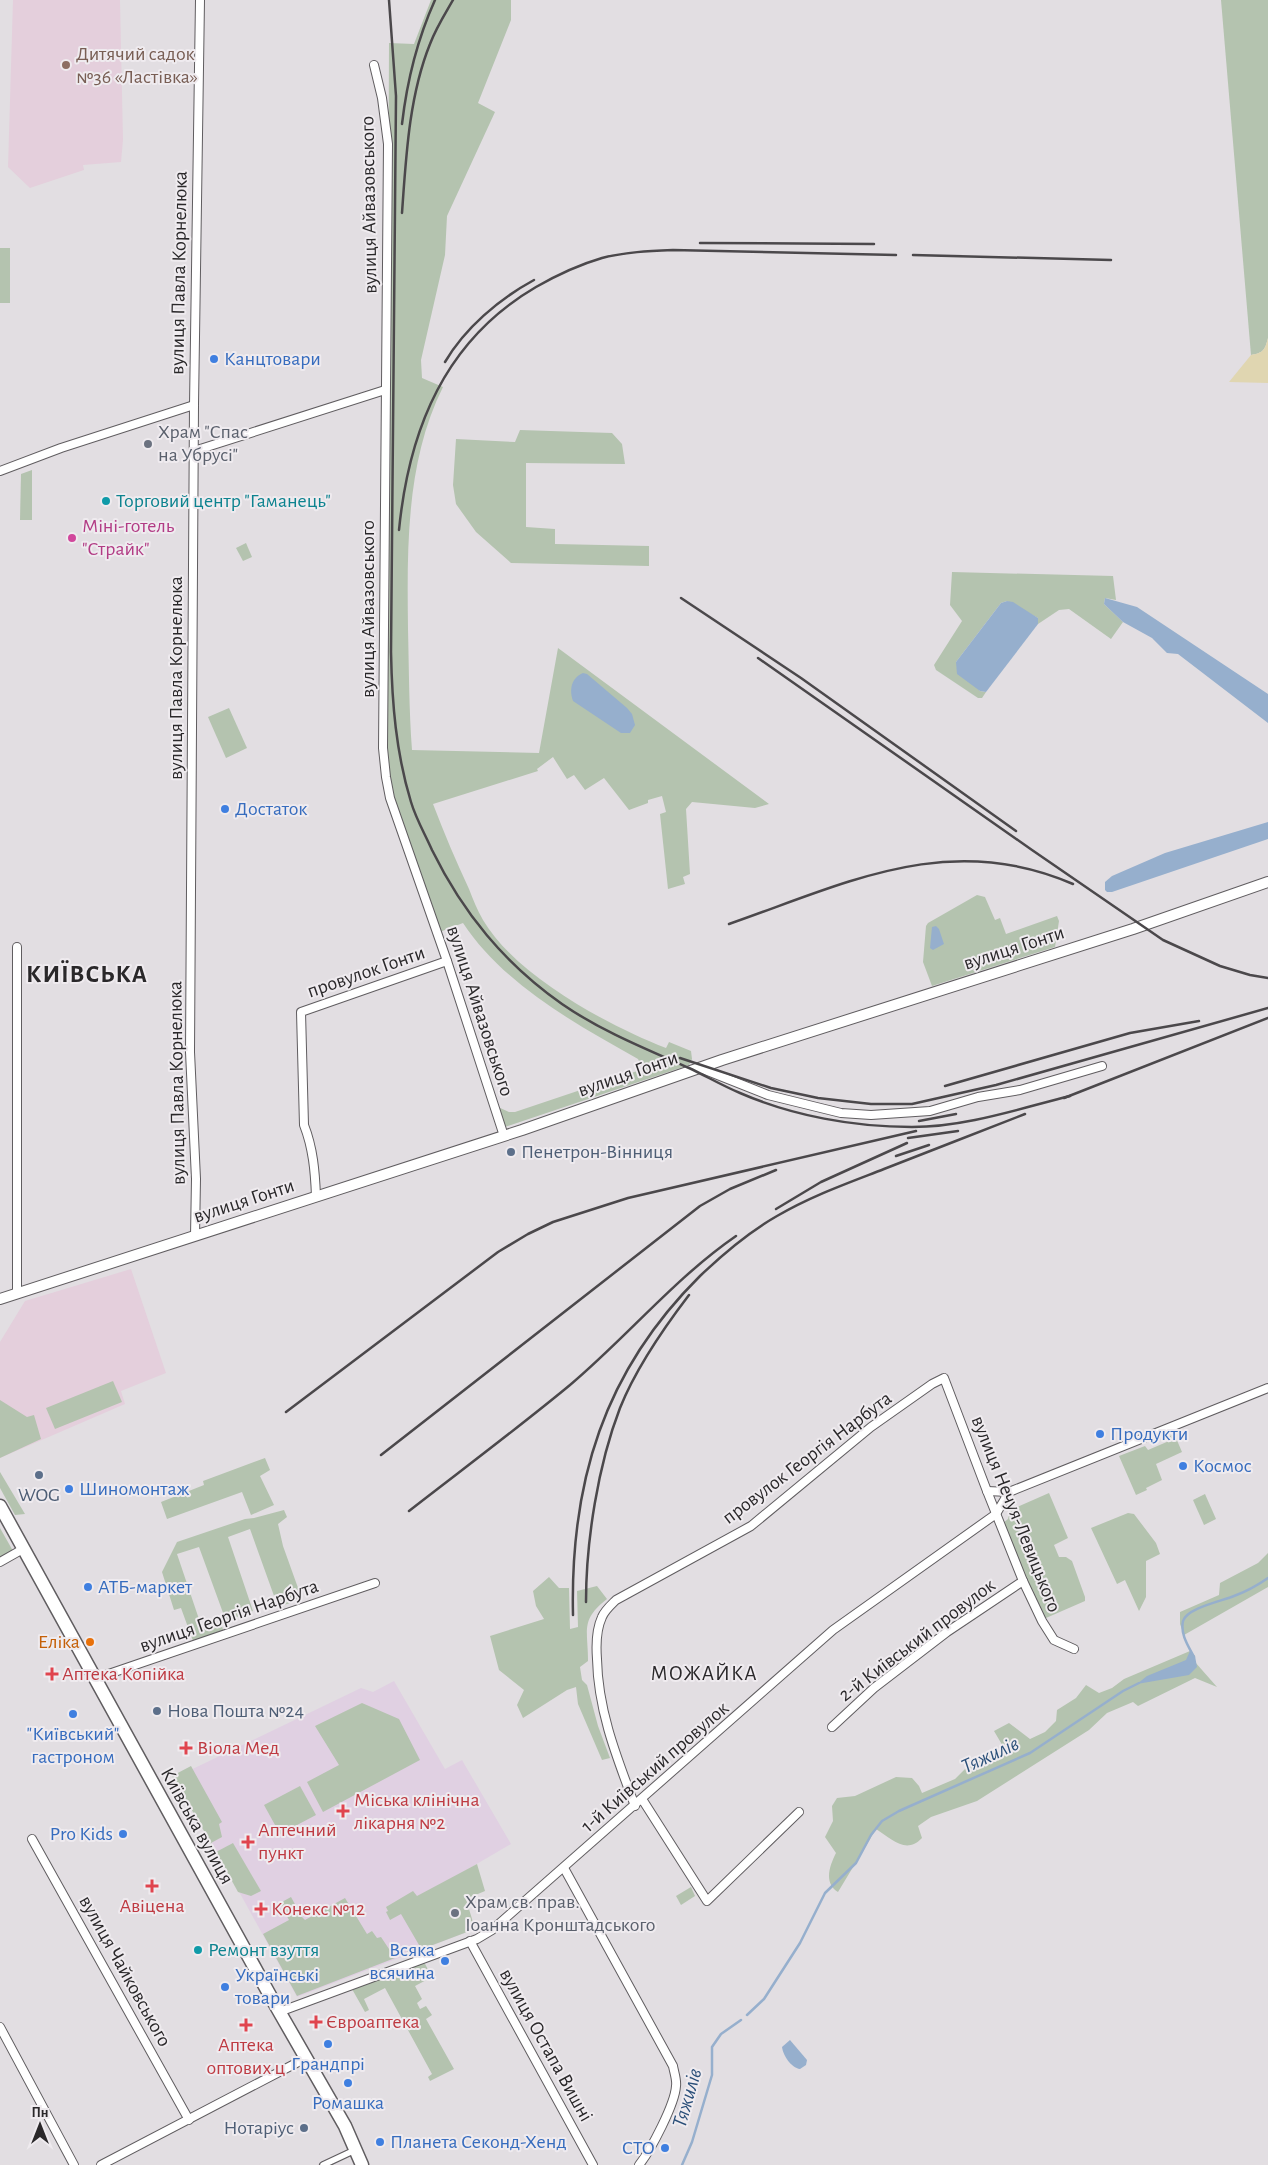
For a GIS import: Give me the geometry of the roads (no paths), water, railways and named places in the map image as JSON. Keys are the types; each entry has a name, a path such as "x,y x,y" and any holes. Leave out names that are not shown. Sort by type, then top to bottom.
{"main road":[{"name":"Київська вулиця","path":"0,1506 94,1679 356,2149 362,2165"}],"street":[{"name":"вулиця Павла Корнелюка","path":"195,1236 196,1179 190,1052 194,404 200,0"},
{"name":"вулиця Айвазовського","path":"374,65 382,98 388,144 385,390 384,748 386,777 390,798 447,961 504,1136"},
{"path":"194,451 385,390"},
{"path":"0,471 61,448 194,404"},
{"name":"вулиця Гонти","path":"0,1299 504,1136 700,1068 1133,928 1268,882"},
{"path":"16,947 17,1294"},
{"name":"провулок Гонти","path":"316,1196 314,1164 310,1141 304,1125 301,1012 447,961"},
{"path":"700,1068 768,1095 841,1113 891,1114 930,1111 978,1097 1020,1090 1102,1066"},
{"name":"вулиця Нечуя-Левицького","path":"944,1378 996,1514 1042,1622 1054,1640 1074,1649"},
{"name":"провулок Георгія Нарбута","path":"635,1806 605,1719 598,1684 596,1649 598,1631 602,1617 608,1607 616,1600 751,1526 872,1427 932,1384 944,1378"},
{"path":"987,1491 1009,1492 1268,1388"},
{"name":"1-й Київський провулок","path":"279,2012 470,1941 492,1930 833,1630 996,1514 1009,1492"},
{"path":"0,1562 23,1549"},
{"name":"2-й Київський провулок","path":"832,1727 874,1688 947,1632 1023,1581"},
{"name":"вулиця Георгія Нарбута","path":"94,1679 375,1583"},
{"path":"642,1800 708,1901 799,1812"},
{"name":"вулиця Чайковського","path":"32,1839 189,2120"},
{"path":"564,1868 673,2066 677,2084 674,2098 647,2155 639,2165"},
{"name":"вулиця Остапа Вишні","path":"470,1941 593,2165"},
{"path":"0,2027 74,2165"},
{"path":"100,2165 306,2058"},
{"path":"323,2165 356,2149"}],"water":[{"path":"1105,598 1137,607 1268,694 1268,723 1178,654 1167,653 1152,638 1123,622 1104,604"},
{"path":"1013,602 1038,618 1038,624 986,692 980,691 957,674 956,662 1001,603"},
{"path":"583,673 587,674 632,714 635,725 630,733 621,733 573,701 572,685 576,678"},
{"path":"1268,822 1268,839 1112,892 1105,890 1105,882 1112,876 1165,853"},
{"path":"936,926 939,929 944,944 933,950 930,948 932,927"},
{"path":"1190,1651 1195,1656 1197,1667 1189,1675 1137,1684 1147,1676 1186,1660"},
{"path":"790,2040 807,2060 806,2065 800,2069 791,2064 783,2050 782,2047"}],"waterway":[{"name":"Тяжилів","path":"1194,1657 1182,1626 1186,1616 1206,1605 1234,1596 1256,1586 1268,1578"},
{"name":"Тяжилів","path":"747,2015 764,1999 800,1943 825,1893 856,1863 871,1835 882,1821 899,1811 1030,1753 1123,1691 1139,1683"},
{"name":"Тяжилів","path":"682,2165 692,2142 712,2075 712,2047 721,2034 741,2020"}],"railway":[{"path":"389,0 396,96 392,690 398,746 413,808 432,850 457,895 487,935 522,972 577,1014 624,1039 734,1090 781,1108 824,1119 868,1125 912,1127 972,1121 1070,1096"},
{"path":"402,124 414,61 423,30 435,0"},
{"path":"402,213 405,170 417,84 432,38 453,0"},
{"path":"700,243 874,244"},
{"path":"399,530 404,493 412,457 423,423 437,390 455,361 478,333 504,309 536,287 560,274 602,258 646,251 896,255"},
{"path":"913,255 1111,260"},
{"path":"445,362 462,338 484,315 508,296 534,280"},
{"path":"681,598 801,678 1016,831"},
{"path":"758,658 1163,940 1220,966 1268,978"},
{"path":"729,924 857,879 899,868 941,862 984,862 1027,869 1073,884"},
{"path":"680,1058 771,1088 818,1098 871,1104 912,1104 996,1085 1268,1008"},
{"path":"1064,1098 1268,1018"},
{"path":"945,1086 1130,1033 1199,1021"},
{"path":"919,1121 956,1114"},
{"path":"573,1615 574,1566 578,1519 587,1474 599,1431 617,1390 639,1350 667,1312 700,1276 728,1251 767,1222 790,1209 843,1185 1025,1114"},
{"path":"286,1412 498,1252 553,1222 628,1198 916,1131"},
{"path":"908,1138 958,1131"},
{"path":"776,1209 821,1182 907,1143"},
{"path":"896,1156 929,1145"},
{"path":"381,1455 700,1206 730,1189 776,1170"},
{"path":"409,1511 570,1385 692,1270 736,1236"},
{"path":"586,1602 591,1529 605,1454 612,1430 626,1393 634,1378 660,1335 689,1295"}],"place":[{"name":"Дитячий садок №36 «Ластівка»","path":"66,65"},
{"name":"Канцтовари","path":"214,359"},
{"name":"Храм \"Спас на Убрусі\"","path":"148,444"},
{"name":"Торговий центр \"Гаманець\"","path":"106,501"},
{"name":"Міні-готель \"Страйк\"","path":"72,538"},
{"name":"Достаток","path":"225,809"},
{"name":"Пенетрон-Вінниця","path":"511,1152"},
{"name":"Продукти","path":"1100,1434"},
{"name":"Космос","path":"1183,1466"},
{"name":"WOG","path":"39,1475"},
{"name":"Шиномонтаж","path":"69,1489"},
{"name":"АТБ-маркет","path":"88,1587"},
{"name":"Еліка","path":"90,1642"},
{"name":"Аптека Копійка","path":"52,1674"},
{"name":"Нова Пошта №24","path":"157,1711"},
{"name":"\"Київський\" гастроном","path":"73,1714"},
{"name":"Віола Мед","path":"186,1748"},
{"name":"Міська клінічна лікарня №2","path":"343,1811"},
{"name":"Pro Kids","path":"123,1834"},
{"name":"Аптечний пункт","path":"248,1842"},
{"name":"Авіцена","path":"152,1886"},
{"name":"Конекс №12","path":"261,1909"},
{"name":"Храм св. прав. Іоанна Кронштадського","path":"455,1913"},
{"name":"Ремонт взуття","path":"198,1950"},
{"name":"Всяка всячина","path":"445,1961"},
{"name":"Українські товари","path":"225,1987"},
{"name":"Євроаптека","path":"316,2022"},
{"name":"Аптека оптових ц","path":"246,2025"},
{"name":"Грандпрі","path":"328,2044"},
{"name":"Ромашка","path":"348,2083"},
{"name":"Нотаріус","path":"304,2128"},
{"name":"Планета Секонд-Хенд","path":"380,2142"},
{"name":"СТО","path":"665,2148"}],"district":[{"name":"КИЇВСЬКА","path":"87,974"},
{"name":"МОЖАЙКА","path":"704,1673"}]}
